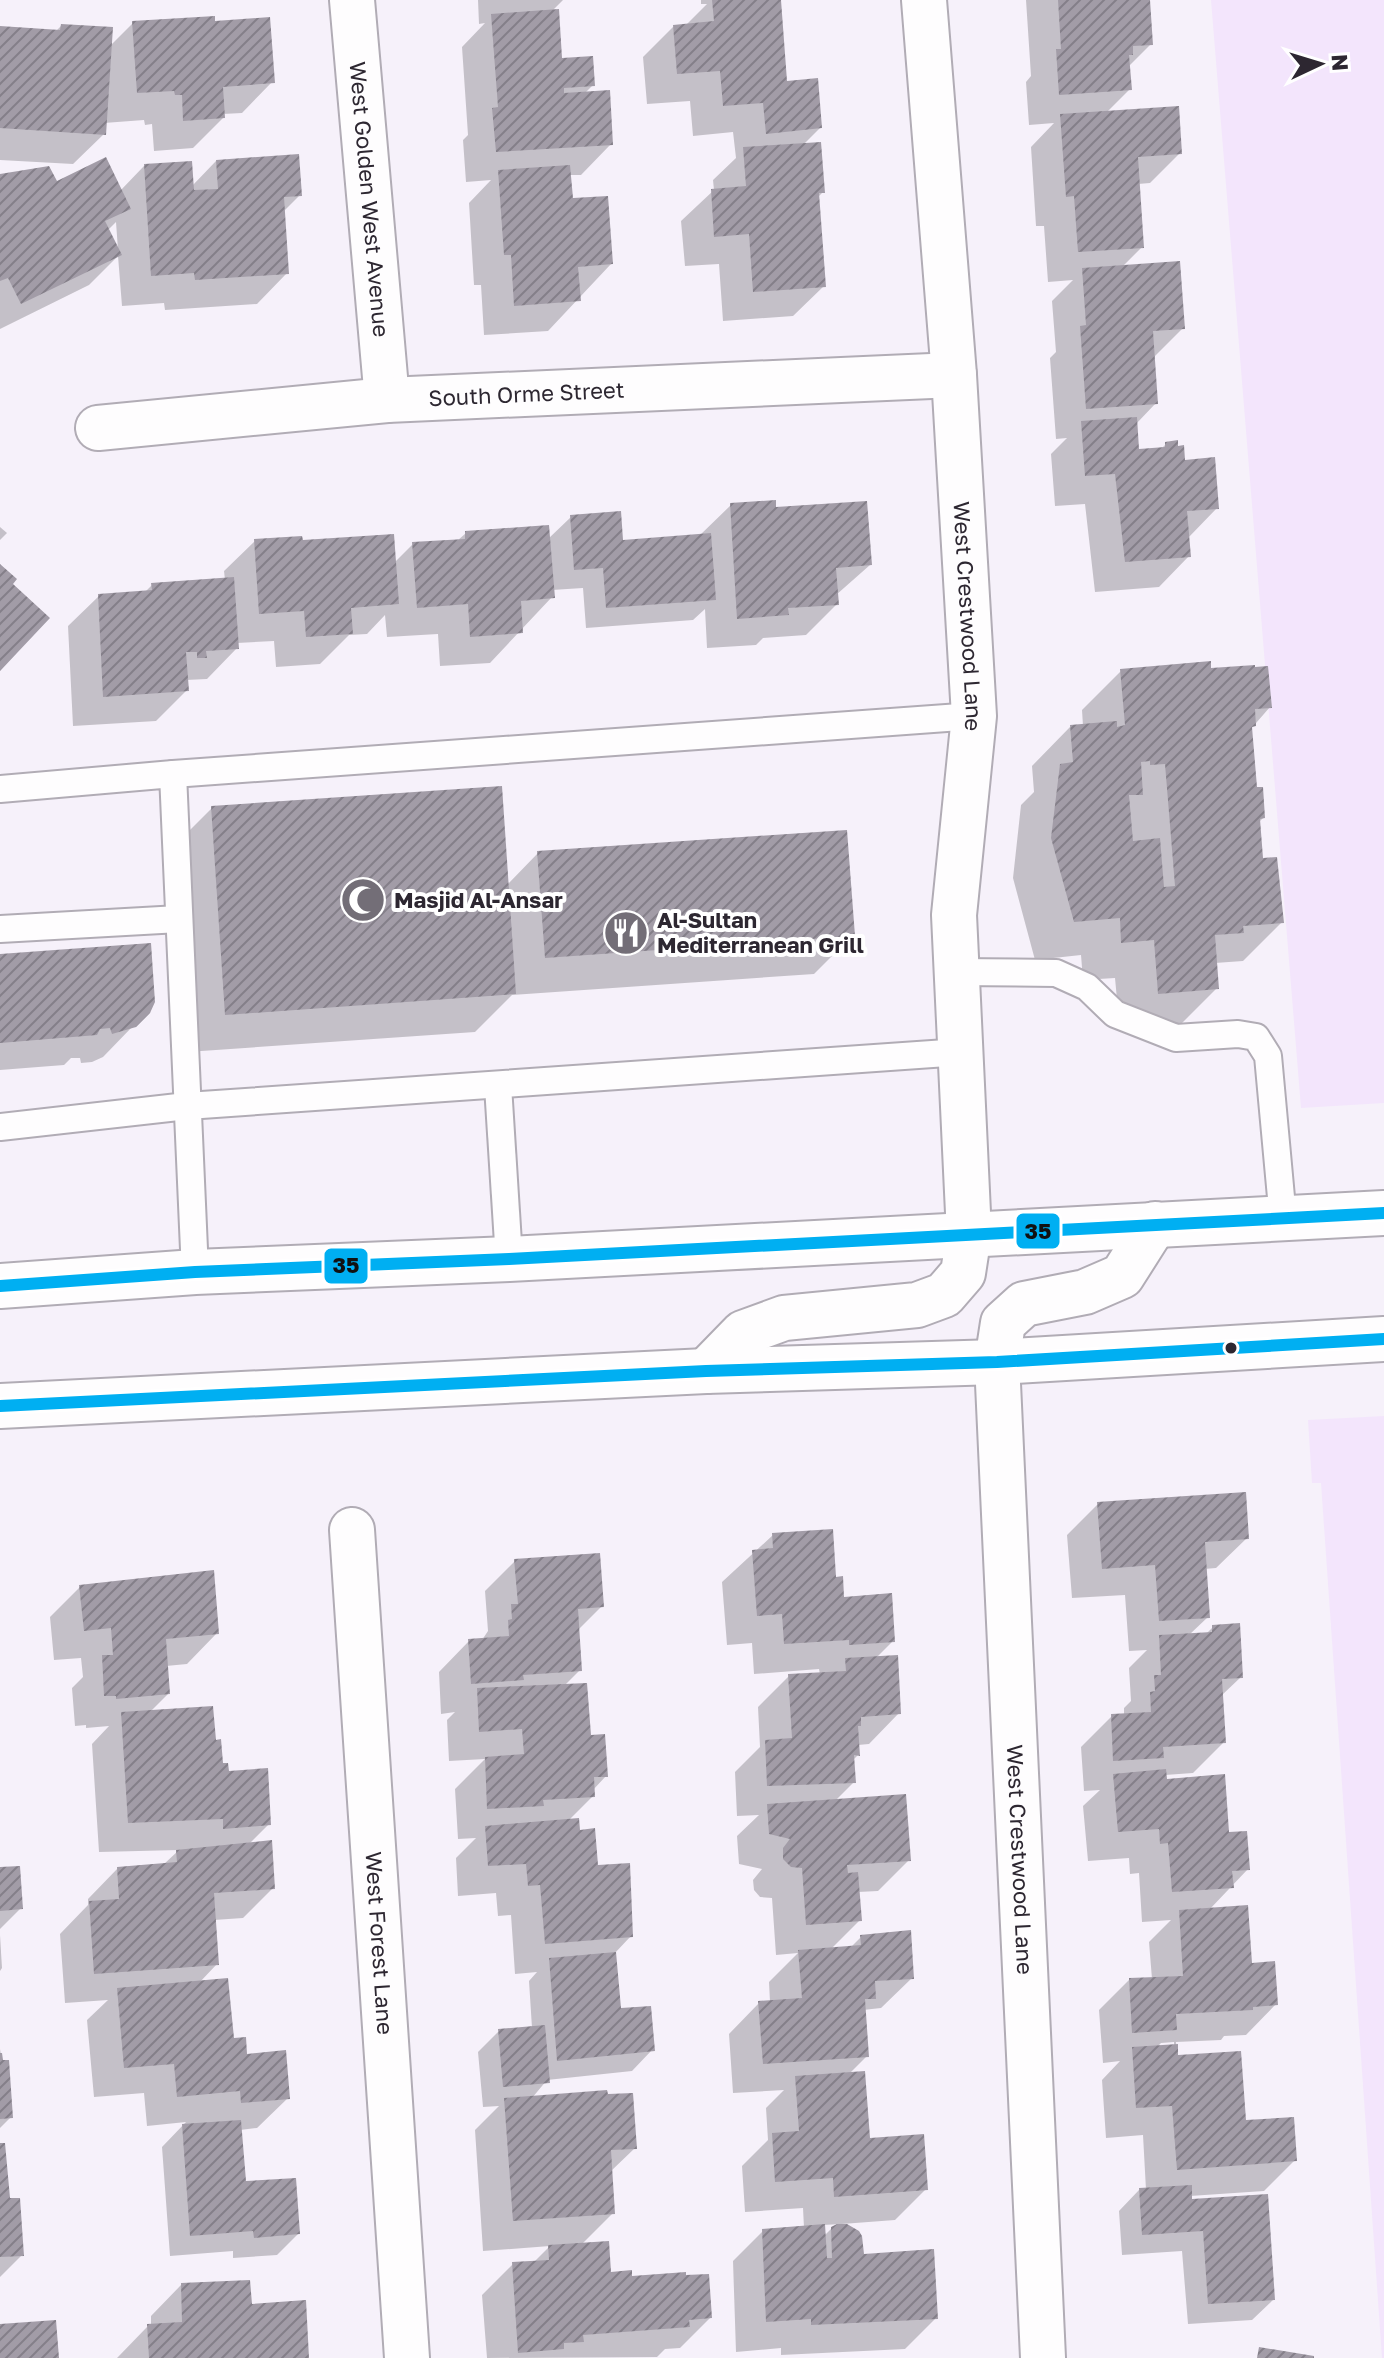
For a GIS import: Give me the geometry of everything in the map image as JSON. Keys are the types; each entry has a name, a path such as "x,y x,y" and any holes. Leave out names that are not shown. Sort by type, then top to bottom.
{"street":[{"name":"West Golden West Avenue","path":"352,0 387,400"},
{"name":"West Crestwood Lane","path":"706,1371 743,1333 784,1318 917,1305 944,1295 963,1273 969,1234 954,915 974,716 954,375 924,0"},
{"name":"South Orme Street","path":"98,428 387,400 954,375"},
{"path":"0,1286 195,1272 509,1259 1384,1213"},
{"name":"West Crestwood Lane","path":"1043,2358 997,1362 1003,1323 1024,1304 1085,1292 1122,1276 1155,1224"},
{"path":"0,1406 706,1371 997,1362 1384,1339"},
{"name":"West Forest Lane","path":"352,1530 407,2358"}],"lane":[{"path":"0,789 974,716"},
{"path":"173,774 195,1272"},
{"path":"0,929 179,919"},
{"path":"955,972 1056,973 1087,987 1115,1014 1176,1038 1238,1034 1256,1037 1268,1056 1283,1219"},
{"path":"0,1127 187,1106 961,1052"},
{"path":"498,1086 509,1259"}],"shaded area":[{"path":"1211,0 1384,0 1384,1103 1301,1108"},
{"path":"1384,1416 1382,2358 1321,1483 1312,1483 1308,1420"}],"building":[{"path":"712,0 781,0 787,81 818,78 822,128 766,134 763,103 723,106 720,71 677,74 673,25 714,21"},
{"path":"1058,0 1150,0 1153,45 1133,46 1133,55 1129,55 1132,90 1059,95 1056,49 1061,49"},
{"path":"559,9 562,58 593,56 595,86 564,88 564,93 610,90 613,145 496,152 492,108 498,107 491,14"},
{"path":"215,16 215,21 270,17 275,83 223,87 225,118 183,121 182,95 175,95 174,91 137,93 132,21"},
{"path":"61,24 113,27 106,135 0,128 0,26 60,30"},
{"path":"1179,106 1182,154 1138,157 1144,248 1078,252 1074,196 1066,197 1060,114"},
{"path":"821,142 825,193 819,193 826,287 753,292 749,234 714,237 711,189 746,186 743,147"},
{"path":"299,154 302,196 284,197 289,274 195,280 194,273 151,276 144,164 192,161 194,190 218,189 216,160"},
{"path":"106,157 131,209 105,221 122,255 21,304 8,278 0,281 0,174 49,166 57,181"},
{"path":"570,165 573,198 608,196 613,264 578,267 581,301 514,306 511,255 504,255 498,170"},
{"path":"1180,261 1185,329 1153,331 1158,404 1086,409 1080,326 1086,325 1082,268"},
{"path":"1137,417 1139,449 1165,447 1165,442 1178,440 1178,446 1184,445 1185,460 1215,457 1219,509 1187,511 1191,557 1125,562 1115,474 1085,476 1081,421"},
{"path":"776,500 776,507 867,501 872,565 836,568 839,605 788,608 789,615 737,619 730,503"},
{"path":"621,511 623,540 711,533 716,600 606,608 603,568 574,570 570,515"},
{"path":"549,525 555,598 521,601 523,633 470,637 468,604 417,608 412,542 465,539 465,531"},
{"path":"394,534 399,604 351,608 353,634 306,637 304,611 259,614 254,539 302,536 303,540"},
{"path":"0,564 17,579 13,584 50,618 0,671"},
{"path":"234,577 239,649 206,651 207,658 197,658 197,652 186,652 189,691 103,697 98,594 152,590 151,583"},
{"path":"1211,661 1211,668 1268,666 1272,708 1255,709 1256,726 1252,727 1257,787 1263,787 1265,818 1260,819 1263,858 1277,857 1284,923 1243,926 1244,933 1215,935 1219,989 1158,994 1154,940 1121,943 1120,918 1074,922 1051,838 1060,764 1073,762 1070,725 1117,721 1117,727 1125,725 1120,669","holes":["1150,761 1150,765 1165,764 1175,886 1164,887 1160,838 1133,841 1129,795 1143,795 1141,762"]},
{"name":"Masjid Al-Ansar","path":"502,786 516,994 225,1015 211,806"},
{"path":"847,830 855,936 545,958 537,851"},
{"path":"151,943 155,1002 150,1013 136,1027 112,1034 110,1028 100,1029 97,1035 0,1043 0,954"},
{"path":"1246,1492 1249,1539 1205,1542 1210,1618 1159,1621 1155,1565 1102,1569 1097,1502"},
{"path":"833,1529 836,1577 843,1576 844,1597 892,1593 895,1642 849,1645 849,1640 784,1644 782,1614 757,1616 752,1550 773,1548 772,1533"},
{"path":"600,1553 604,1607 578,1609 582,1671 523,1675 524,1680 471,1684 468,1639 509,1636 511,1604 518,1604 514,1559"},
{"path":"214,1570 219,1634 166,1639 170,1694 116,1699 116,1696 104,1696 102,1655 113,1655 111,1628 84,1631 79,1585"},
{"path":"1240,1623 1243,1678 1222,1679 1226,1743 1163,1747 1164,1758 1113,1761 1111,1714 1151,1712 1150,1692 1155,1691 1154,1675 1161,1675 1159,1635 1212,1632 1212,1625"},
{"path":"898,1655 901,1714 861,1717 861,1726 858,1726 860,1756 854,1755 856,1783 767,1786 765,1740 792,1738 788,1674 846,1671 845,1658"},
{"path":"587,1683 591,1735 605,1734 608,1777 594,1777 595,1797 543,1800 544,1806 487,1809 485,1757 524,1754 522,1729 479,1732 477,1688"},
{"path":"213,1706 216,1740 221,1739 223,1763 228,1763 229,1771 268,1768 271,1825 223,1829 223,1819 128,1823 121,1712"},
{"path":"1166,1769 1167,1779 1225,1774 1229,1832 1247,1831 1250,1870 1232,1871 1234,1888 1172,1892 1168,1843 1160,1844 1159,1829 1118,1832 1113,1774"},
{"path":"906,1794 911,1861 847,1865 848,1873 858,1872 862,1921 806,1925 802,1868 791,1867 783,1859 783,1848 790,1839 769,1834 767,1804"},
{"path":"579,1818 580,1830 595,1828 598,1865 630,1863 633,1937 545,1944 540,1885 528,1886 526,1864 488,1866 485,1826"},
{"path":"272,1840 275,1889 214,1893 219,1965 94,1974 89,1901 119,1899 117,1867 177,1862 176,1850"},
{"path":"20,1866 23,1909 0,1911 0,1867"},
{"path":"1248,1905 1252,1963 1275,1961 1278,2005 1253,2007 1253,2010 1176,2014 1177,2030 1132,2033 1129,1978 1183,1976 1179,1910"},
{"path":"911,1930 914,1979 875,1981 876,1999 865,1999 869,2057 763,2064 758,2001 802,1998 798,1950 861,1945 860,1935"},
{"path":"616,1952 621,2008 651,2006 655,2051 557,2061 549,1958"},
{"path":"228,1978 234,2038 246,2037 247,2054 286,2050 290,2099 241,2103 240,2091 177,2097 174,2064 124,2068 117,1988"},
{"path":"545,2025 550,2083 503,2087 498,2029"},
{"path":"1178,2044 1178,2055 1241,2051 1246,2120 1294,2117 1297,2161 1177,2170 1172,2106 1136,2108 1132,2047"},
{"path":"0,2053 3,2060 9,2060 13,2118 0,2119"},
{"path":"865,2071 870,2138 924,2134 928,2190 834,2197 833,2178 775,2182 772,2133 799,2131 795,2076"},
{"path":"607,2090 608,2094 633,2093 637,2149 611,2150 615,2214 513,2221 504,2098"},
{"path":"241,2120 246,2181 296,2178 300,2234 254,2238 253,2231 190,2236 182,2124"},
{"path":"0,2143 5,2143 10,2198 20,2198 24,2256 0,2257"},
{"path":"1192,2185 1192,2199 1268,2194 1275,2300 1208,2304 1203,2231 1142,2235 1139,2188"},
{"path":"825,2224 827,2258 832,2258 831,2227 837,2224 847,2224 859,2231 864,2254 934,2249 938,2319 811,2325 811,2319 766,2322 762,2229"},
{"path":"609,2241 611,2272 632,2270 632,2276 686,2272 686,2275 709,2274 712,2318 689,2320 690,2327 583,2335 584,2342 564,2343 564,2349 518,2353 512,2262 549,2260 548,2245"},
{"path":"250,2280 252,2304 306,2300 309,2358 149,2358 147,2324 182,2322 181,2283"},
{"path":"56,2320 59,2358 0,2358 0,2324"},
{"path":"1259,2347 1314,2356 1314,2358 1257,2358"}],"transit line":[{"name":"35","path":"0,1286 195,1272 509,1259 1384,1213"},
{"name":"35","path":"0,1406 706,1371 997,1362 1384,1339"}],"place":[{"name":"Masjid Al-Ansar","path":"363,900"},
{"name":"Al-Sultan Mediterranean Grill","path":"626,933"}]}
